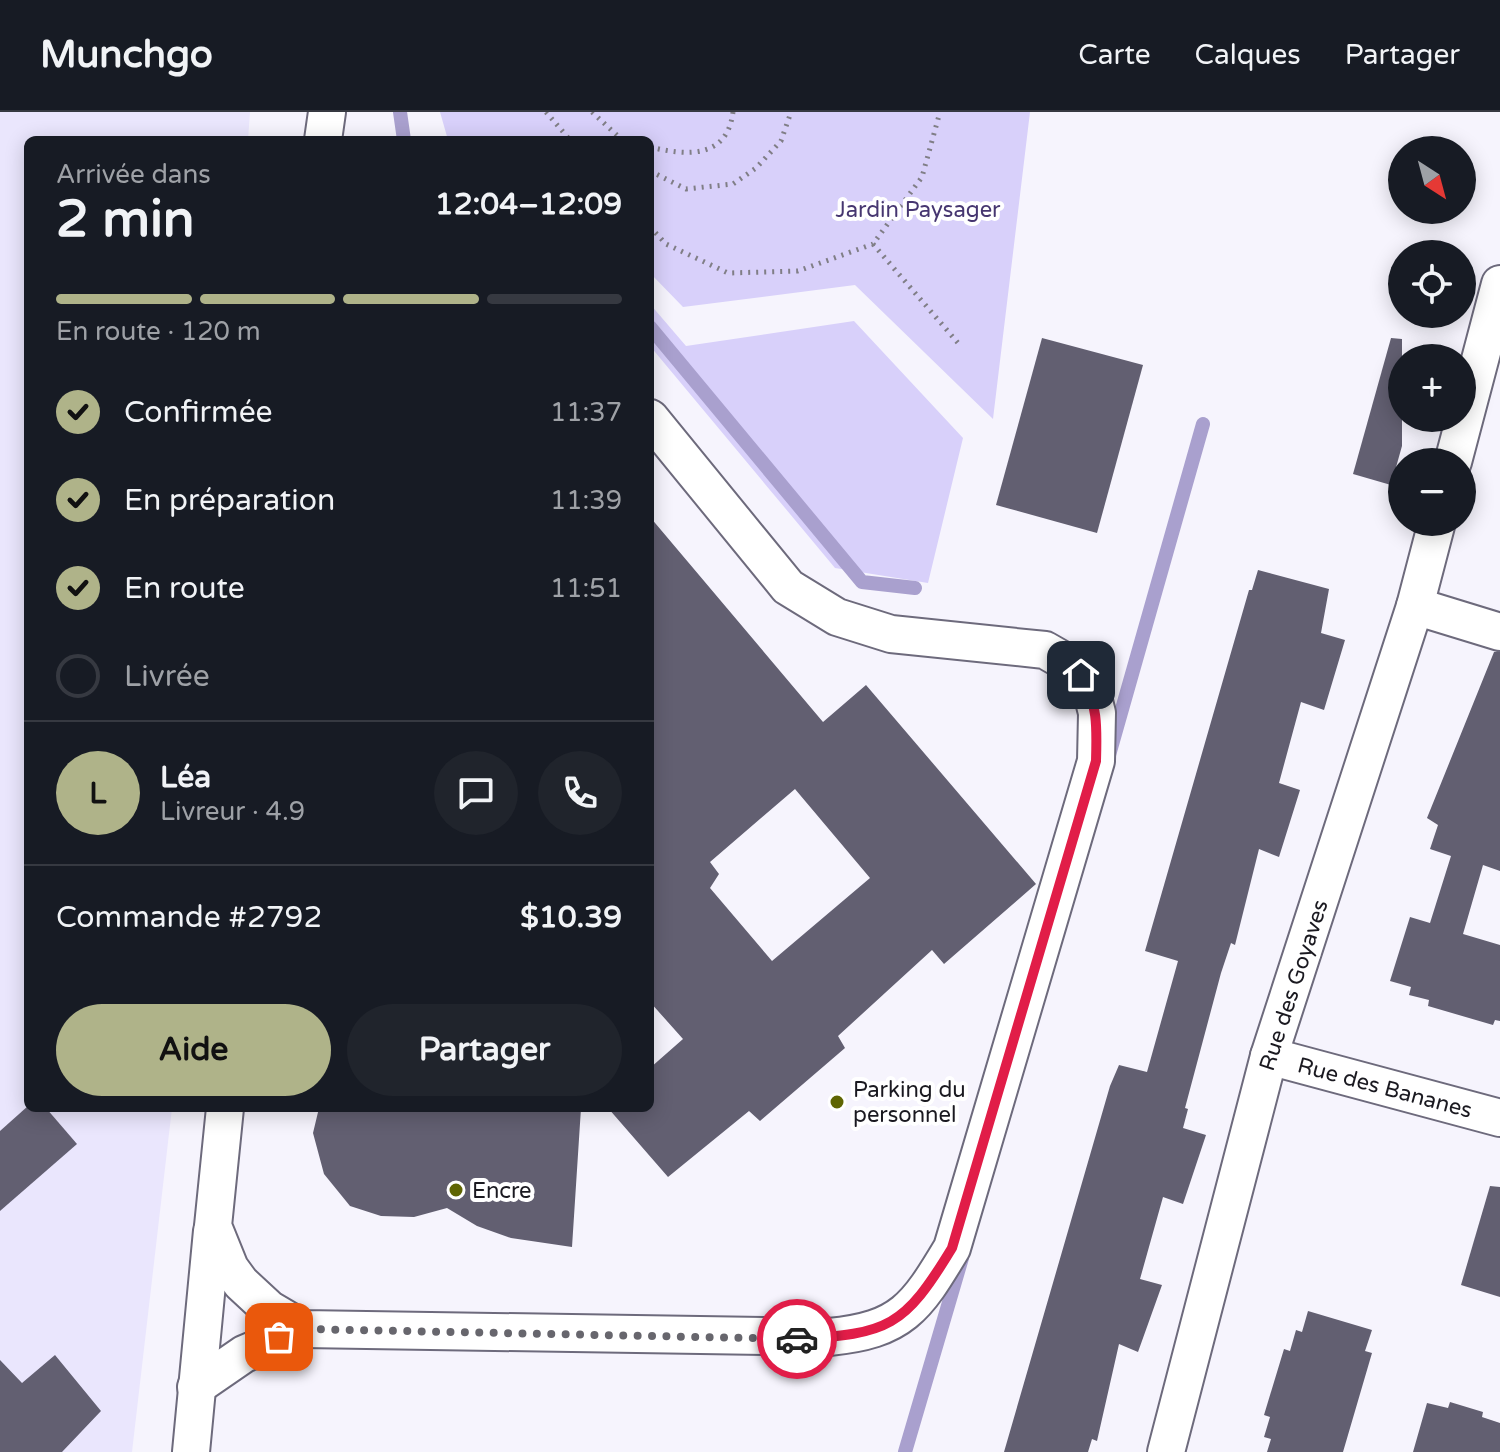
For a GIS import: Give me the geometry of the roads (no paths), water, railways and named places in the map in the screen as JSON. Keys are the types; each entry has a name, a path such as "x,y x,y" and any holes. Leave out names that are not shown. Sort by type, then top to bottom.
{"street":[{"path":"324,136 327,112"},
{"path":"1457,448 1500,284"},
{"path":"196,1387 244,1354 303,1329 798,1339 854,1334 885,1327 904,1314 920,1298 952,1248 1096,761 1097,713 1092,693 1081,675 1045,650 891,634 837,617 788,587 654,423"},
{"name":"Rue des Goyaves","path":"1166,1452 1269,1056 1415,606 1433,536"},
{"path":"1415,606 1500,632"},
{"name":"Rue des Bananes","path":"1269,1056 1500,1118"},
{"path":"191,1452 225,1112"},
{"path":"213,1226 230,1268 241,1283 269,1309 303,1329"}],"waterway":[{"path":"400,112 403,136"},
{"path":"654,332 862,582 915,588"},
{"path":"1109,755 1203,424"},
{"path":"905,1452 962,1258"}],"place":[{"name":"Parking du personnel","path":"837,1102"},
{"name":"Encre","path":"456,1190"}],"park label":[{"name":"Jardin Paysager","path":"918,209"}]}
